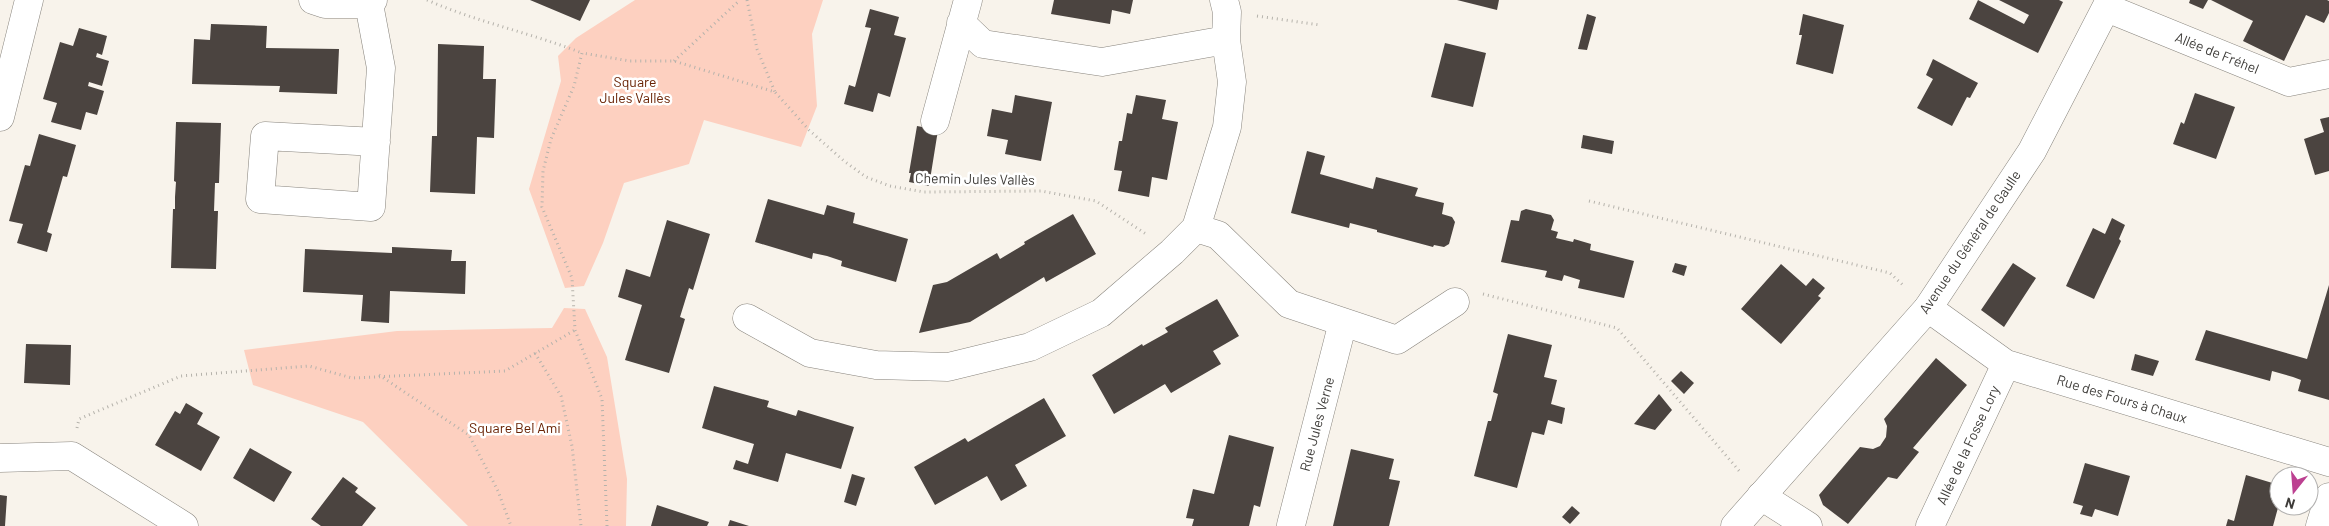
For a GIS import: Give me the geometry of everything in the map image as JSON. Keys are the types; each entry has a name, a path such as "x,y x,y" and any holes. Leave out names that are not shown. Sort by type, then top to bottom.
{"street":[{"path":"0,118 30,0"},
{"path":"313,0 325,4 371,2 381,68 376,142 371,207 260,199 265,136 376,142"},
{"name":"Allée de Fréhel","path":"2108,4 2289,82 2329,74"},
{"name":"Avenue du Général de Gaulle","path":"1735,526 1928,308 2032,150 2108,4"},
{"path":"747,318 810,353 876,365 948,367 1030,347 1101,313 1172,252 1196,228 1227,127 1232,82 1226,40 1226,6"},
{"path":"965,11 983,44 1102,62 1226,40"},
{"path":"935,121 965,11"},
{"path":"1196,228 1218,235 1288,304 1397,340 1455,302"},
{"name":"Rue des Fours à Chaux","path":"1928,308 2006,364 2329,462"},
{"name":"Rue Jules Verne","path":"1291,525 1343,322"},
{"name":"Allée de la Fosse Lory","path":"1930,526 2006,364"},
{"path":"0,458 72,456 184,526"},
{"path":"1762,496 1808,526"},
{"path":"2320,526 2329,497"}],"path":[{"path":"427,0 450,10 548,39 582,52 630,61 674,61 775,92"},
{"path":"674,61 740,0"},
{"path":"747,0 756,48 775,92"},
{"path":"1226,6 1320,25"},
{"path":"582,52 574,86 551,139 543,171 542,207 572,278 575,330 602,399 607,526"},
{"name":"Chemin Jules Vallès","path":"775,92 809,130 844,161 866,177 890,186 924,192 1041,191 1096,201 1172,252"},
{"path":"1589,201 1890,273 1928,308"},
{"path":"1455,302 1480,294 1617,328 1762,496"},
{"path":"72,456 79,419 181,376 310,366 352,378 379,375 505,371 575,330"},
{"path":"535,353 561,396 572,446 581,526"},
{"path":"379,375 469,435 498,491 510,526"}],"green space":[{"name":"Square Jules Vallès","path":"635,0 823,0 812,34 817,106 801,147 704,120 689,164 624,183 603,243 584,286 565,288 529,189 561,81 558,56 576,38"},
{"name":"Square Bel Ami","path":"564,308 585,309 607,357 627,479 626,526 468,526 363,422 253,385 244,350 397,331 552,328"}],"building":[{"path":"530,0 590,0 580,21"},
{"path":"1054,0 1133,0 1130,14 1112,10 1110,24 1051,14"},
{"path":"1457,0 1499,0 1497,10"},
{"path":"1978,0 2024,24 2029,15 1999,0 2059,0 2063,2 2038,53 1969,19"},
{"path":"2190,0 2208,0 2203,9 2189,3"},
{"path":"2211,0 2327,0 2329,1 2329,13 2324,23 2306,15 2284,61 2243,41 2253,21"},
{"path":"870,9 899,17 894,35 906,38 890,97 878,93 873,112 844,104 849,85 855,87 871,28 865,27"},
{"path":"1587,14 1596,17 1587,50 1578,49"},
{"path":"1803,14 1844,25 1833,74 1796,64 1802,35 1799,35"},
{"path":"211,24 267,26 266,48 339,49 337,94 279,92 280,86 192,84 194,39 210,40"},
{"path":"79,28 107,36 102,55 97,53 96,57 109,61 102,86 89,82 88,86 104,91 97,115 86,112 81,130 51,122 57,103 43,99 60,42 73,46"},
{"path":"1445,43 1486,53 1473,107 1431,97"},
{"path":"438,44 484,46 483,79 496,79 494,138 477,137 475,194 430,192 432,136 437,136"},
{"path":"1933,59 1978,83 1970,98 1967,97 1952,126 1917,108 1933,79 1926,75"},
{"path":"2195,93 2235,107 2216,159 2173,144 2181,122 2184,124"},
{"path":"1015,95 1052,102 1041,161 1005,154 1008,140 987,136 992,109 1012,113"},
{"path":"1136,95 1166,100 1162,119 1178,122 1167,180 1152,177 1149,197 1118,191 1122,171 1114,170 1119,141 1122,141 1127,113 1132,114"},
{"path":"2329,117 2329,171 2315,175 2304,139 2324,132 2320,119"},
{"path":"176,122 221,123 219,183 215,183 214,211 218,211 216,269 171,268 176,182 174,181"},
{"path":"917,126 938,130 929,186 909,182"},
{"path":"39,134 76,145 67,177 63,176 47,232 52,234 47,252 17,243 23,224 9,221 25,165 30,166"},
{"path":"1583,135 1614,141 1612,154 1581,148"},
{"path":"1307,151 1325,156 1320,174 1373,189 1376,177 1418,188 1415,196 1444,203 1442,214 1452,217 1455,222 1449,244 1444,247 1434,245 1433,247 1350,223 1349,228 1291,213"},
{"path":"768,199 824,215 827,205 855,213 853,223 908,239 896,282 841,266 842,261 827,256 813,253 812,259 755,242"},
{"path":"1526,209 1551,215 1554,220 1551,230 1558,232 1556,238 1573,242 1574,239 1591,244 1590,250 1634,261 1624,298 1578,288 1580,280 1564,275 1562,281 1545,277 1547,271 1501,262 1511,220 1519,221 1521,211"},
{"path":"1073,214 1096,254 1046,282 1044,277 970,322 919,333 933,285 947,282 997,253 1000,259 1025,244 1024,242"},
{"path":"2112,218 2125,225 2119,239 2121,241 2094,299 2066,286 2093,228 2105,234"},
{"path":"667,220 710,234 693,290 689,288 680,317 685,319 669,373 625,360 642,305 618,297 626,269 650,277"},
{"path":"392,247 452,250 451,261 466,261 465,294 390,291 389,323 361,321 363,295 303,292 305,249 392,253"},
{"path":"1675,263 1687,266 1684,276 1672,272"},
{"path":"2013,263 2036,278 2004,327 1981,310"},
{"path":"1781,264 1806,286 1813,278 1825,288 1818,296 1821,298 1781,344 1741,309"},
{"path":"2329,285 2329,400 2298,391 2301,380 2293,377 2272,371 2270,381 2195,360 2206,330 2307,359"},
{"path":"1217,299 1239,336 1213,351 1221,364 1171,393 1165,384 1114,414 1092,375 1142,344 1143,346 1168,332 1165,328"},
{"path":"1508,334 1552,345 1544,377 1557,380 1551,404 1565,408 1562,424 1548,420 1544,435 1532,432 1517,488 1474,476 1488,421 1491,421 1498,394 1493,392"},
{"path":"26,344 71,345 70,385 24,383"},
{"path":"2135,354 2159,361 2153,376 2131,370"},
{"path":"1936,358 1967,385 1913,448 1919,452 1897,479 1888,477 1848,524 1823,505 1819,495 1860,447 1873,449 1880,446 1886,437 1887,426 1884,419"},
{"path":"1681,371 1694,383 1684,394 1671,381"},
{"path":"714,386 769,401 767,407 796,416 798,410 854,427 841,469 786,453 778,482 733,469 736,460 748,464 754,444 702,428"},
{"path":"1659,394 1672,410 1655,430 1634,424"},
{"path":"1044,398 1066,436 1015,465 1027,486 1001,501 987,476 935,505 914,467 965,438 968,442"},
{"path":"186,403 203,413 197,424 220,437 201,471 155,445 175,411 180,414"},
{"path":"1229,435 1274,447 1260,507 1254,505 1249,526 1192,526 1194,519 1186,518 1193,489 1214,494"},
{"path":"250,448 292,472 274,502 233,478"},
{"path":"1351,449 1394,459 1389,479 1400,481 1389,526 1333,526"},
{"path":"2085,463 2130,476 2118,516 2095,509 2092,517 2080,514 2083,506 2073,503"},
{"path":"852,474 865,478 856,506 844,502"},
{"path":"2246,475 2269,482 2269,516 2276,516 2273,526 2226,526 2228,519 2234,521"},
{"path":"343,477 358,488 355,492 376,508 362,526 321,526 311,519"},
{"path":"0,495 7,496 5,526 0,526"},
{"path":"657,505 709,522 707,526 651,526"},
{"path":"1572,506 1580,513 1570,524 1562,517"},
{"path":"730,520 749,526 728,526"}]}
